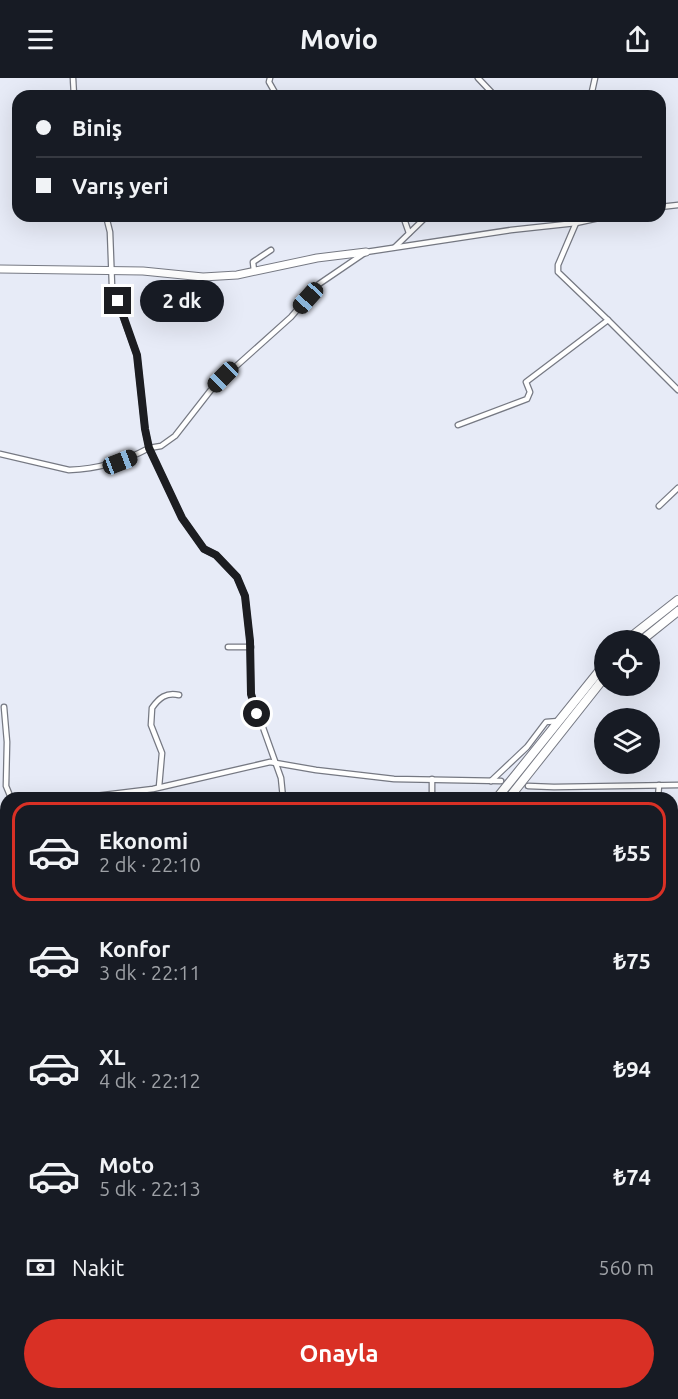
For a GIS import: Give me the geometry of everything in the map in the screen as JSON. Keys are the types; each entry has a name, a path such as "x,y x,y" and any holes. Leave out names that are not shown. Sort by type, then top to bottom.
{"main road":[{"path":"640,630 678,600"},
{"path":"654,630 678,611"},
{"path":"502,792 594,677"},
{"path":"514,792 594,691"}],"street":[{"path":"478,78 489,90"},
{"path":"108,222 112,286 137,355 149,448 182,518 204,549 216,555 237,577 245,596 250,647 251,694 263,733 277,763 282,792"},
{"path":"405,222 409,233"},
{"path":"395,247 421,222"},
{"path":"0,269 111,270 203,277 254,272 317,258 581,222"},
{"path":"576,223 558,265 558,272 678,390"},
{"path":"254,272 253,262 271,250"},
{"path":"0,453 69,470 78,470 120,462 149,448 161,446 175,436 214,386 291,317 319,284 366,252"},
{"path":"459,425 527,399 530,392 526,382 608,320"},
{"path":"659,506 678,489"},
{"path":"228,647 250,647"},
{"path":"159,787 162,753 151,725 152,708 164,695 179,695"},
{"path":"4,706 8,792"},
{"path":"491,781 527,747 546,722 559,721"},
{"path":"123,792 159,787 270,762 341,774 394,779 501,781"},
{"path":"432,779 432,792"},
{"path":"659,792 660,785"},
{"path":"528,786 555,788 678,785"},
{"path":"0,1061 0,1098"},
{"path":"0,1332 0,1341"}],"tunnel":[{"path":"501,781 528,786"}],"route":[{"path":"118,301 137,355 149,448 182,518 204,549 216,555 237,577 245,596 250,641 251,694 257,714"}]}
